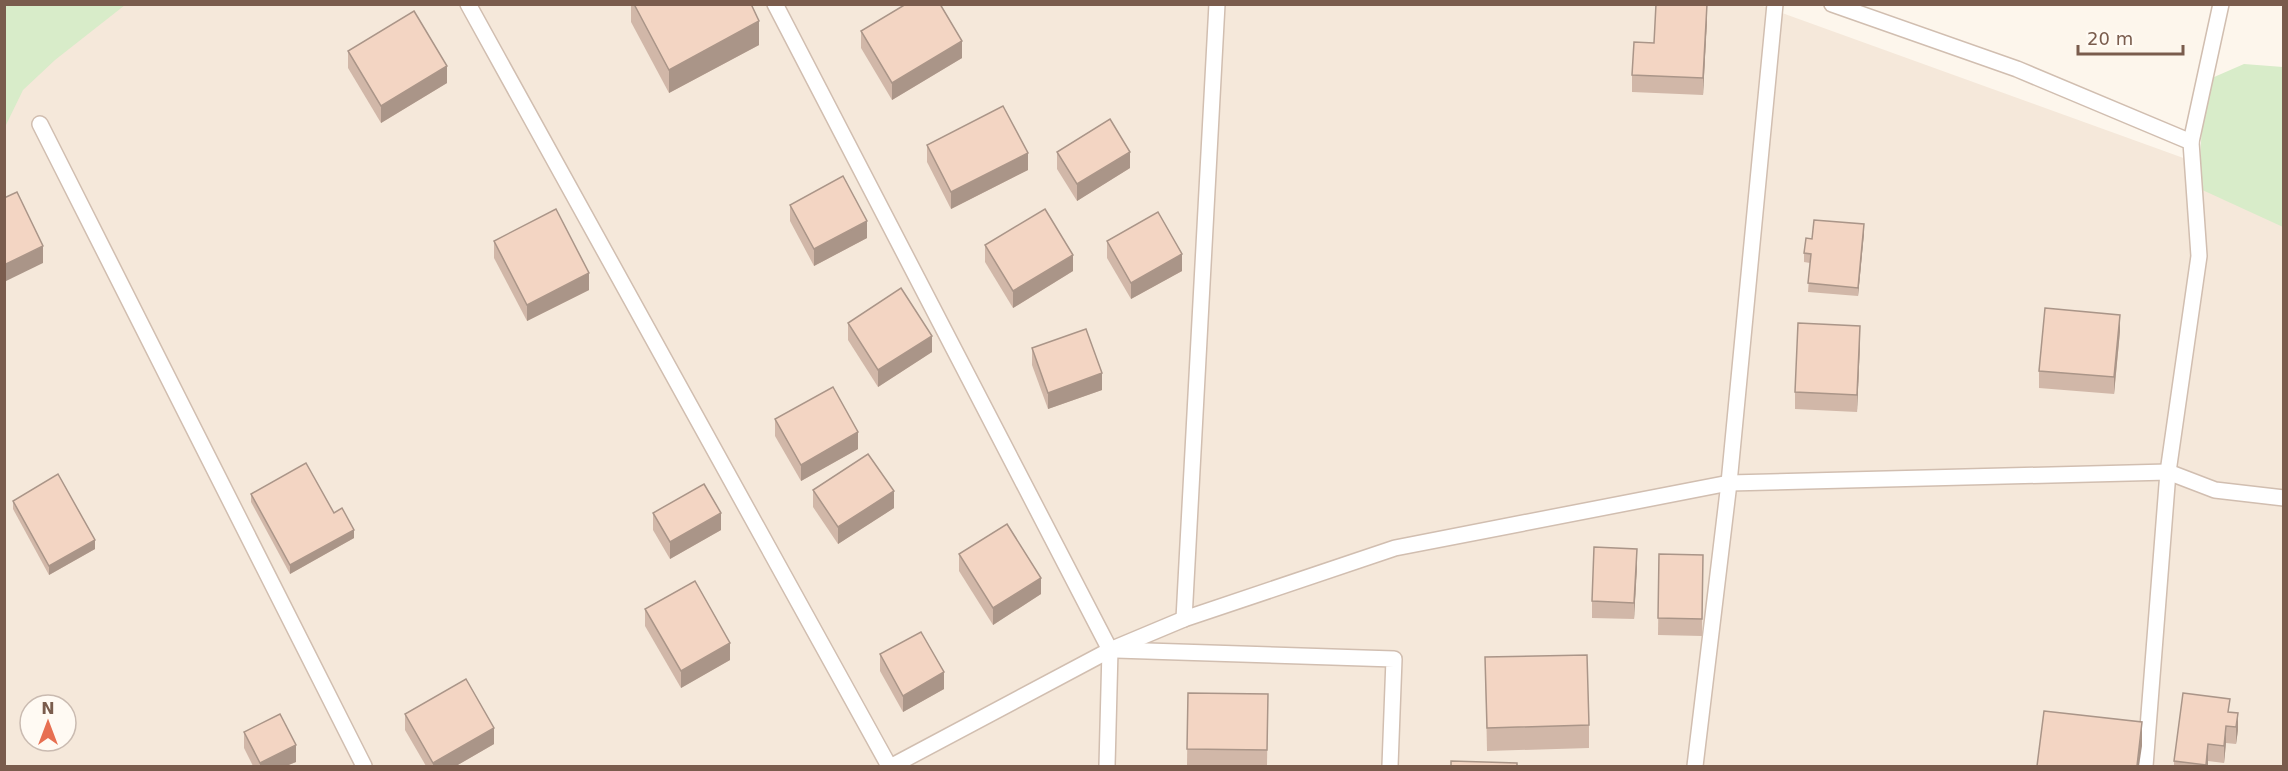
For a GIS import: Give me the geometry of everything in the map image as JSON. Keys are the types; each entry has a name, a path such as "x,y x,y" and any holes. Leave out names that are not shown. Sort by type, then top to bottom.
{"lane":[{"path":"468,4 890,766 1110,650 1184,619 1395,548 1729,483 2168,472 2215,490 2283,498"},
{"path":"775,4 1110,650 1107,766"},
{"path":"1184,619 1217,4"},
{"path":"1695,766 1729,483 1775,4"},
{"path":"1832,4 2017,69 2191,142"},
{"path":"2145,766 2168,472 2199,256 2191,142 2222,4"},
{"path":"40,124 364,766"},
{"path":"1110,650 1394,660 1390,766"}],"shaded area":[{"path":"65,4 1760,5 2283,194 2283,766 5,766 4,38"}],"green space":[{"path":"5,4 125,5 55,60 23,90 5,127"},
{"path":"2244,64 2283,67 2283,227 2198,188 2205,81"}],"building":[{"path":"634,4 751,4 759,21 669,70"},
{"path":"906,4 940,4 962,41 892,83 861,31"},
{"path":"1656,4 1707,4 1703,78 1632,75 1634,42 1654,43"},
{"path":"414,11 447,66 381,106 348,51"},
{"path":"1003,106 1028,153 951,192 927,145"},
{"path":"1110,119 1130,152 1077,184 1057,152"},
{"path":"843,176 867,221 814,249 790,205"},
{"path":"17,192 43,246 4,265 4,198"},
{"path":"556,209 589,273 527,305 494,241"},
{"path":"1045,209 1073,255 1013,291 985,245"},
{"path":"1158,212 1182,254 1131,283 1107,241"},
{"path":"1814,220 1864,224 1858,288 1808,283 1811,254 1804,253 1806,238 1812,239"},
{"path":"901,288 932,336 878,370 848,323"},
{"path":"2045,308 2120,315 2114,377 2039,371"},
{"path":"1798,323 1860,326 1857,395 1795,392"},
{"path":"1086,329 1102,373 1048,393 1032,348"},
{"path":"833,387 858,432 801,465 775,419"},
{"path":"868,454 894,491 838,527 813,490"},
{"path":"306,463 334,513 342,508 354,530 290,565 251,494"},
{"path":"58,474 95,540 49,566 13,501"},
{"path":"704,484 721,513 670,542 653,513"},
{"path":"1007,524 1041,578 993,608 959,554"},
{"path":"1594,547 1637,549 1634,603 1592,601"},
{"path":"1659,554 1703,555 1702,619 1658,618"},
{"path":"695,581 730,643 681,671 645,609"},
{"path":"921,632 944,672 903,696 880,654"},
{"path":"1587,655 1589,725 1487,728 1485,657"},
{"path":"466,679 494,728 433,763 405,714"},
{"path":"1188,693 1268,694 1267,750 1187,749"},
{"path":"2183,693 2230,699 2228,712 2238,713 2236,727 2226,726 2224,746 2208,744 2206,765 2174,761"},
{"path":"2044,711 2142,722 2137,766 2037,766"},
{"path":"280,714 296,745 260,763 244,732"},
{"path":"1451,761 1517,763 1517,766 1451,766"}]}
